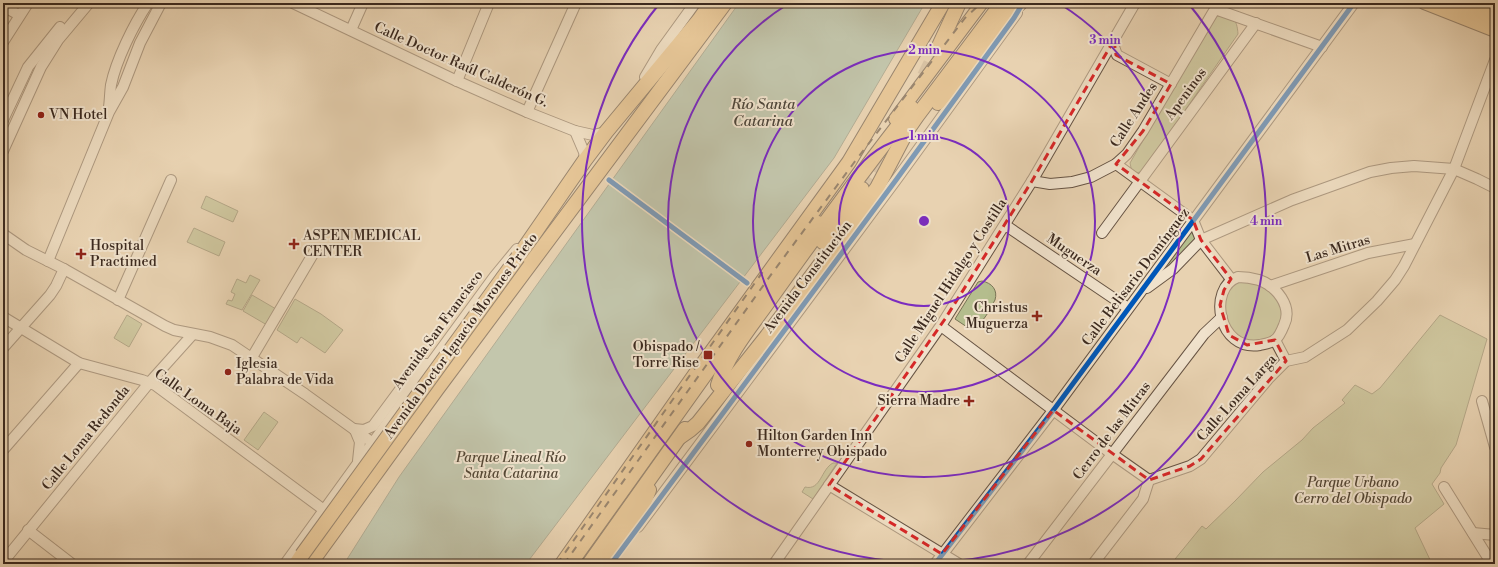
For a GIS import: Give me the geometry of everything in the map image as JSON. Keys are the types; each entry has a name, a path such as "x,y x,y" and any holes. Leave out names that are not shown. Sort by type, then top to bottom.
{"highway":[{"path":"699,20 711,3"},
{"name":"Avenida Doctor Ignacio Morones Prieto","path":"302,561 339,524 599,170 725,3"},
{"path":"562,564 694,376 849,162 943,3"},
{"path":"939,46 959,3"},
{"path":"718,385 732,354 857,178 994,3"},
{"path":"680,437 698,423 767,336 877,188 897,153 908,129 1002,3"},
{"path":"897,153 959,78 1010,12 1021,3"},
{"path":"1455,3 1495,19"},
{"path":"1482,3 1495,8"},
{"name":"Avenida Doctor Ignacio Morones Prieto","path":"302,561 585,160 606,132 699,20"},
{"name":"Avenida Doctor Ignacio Morones Prieto","path":"630,130 699,20"},
{"name":"Avenida Constitución","path":"589,564 862,189"},
{"path":"339,524 376,460 377,453 373,443"},
{"path":"602,564 638,517 646,499 651,480"}],"main road":[{"name":"Avenida Constitución","path":"572,564 791,256 982,3"},
{"path":"1424,3 1495,31"}],"street":[{"path":"3,42 28,3"},
{"path":"3,120 28,67 80,3"},
{"path":"3,151 31,87 58,40 89,3"},
{"path":"109,112 112,84 121,56 140,16 148,3"},
{"path":"48,260 109,112 123,87 143,37 161,3"},
{"name":"Calle Doctor Raúl Calderón G.","path":"293,3 457,81 527,112 575,131 594,135 606,132"},
{"path":"351,30 363,3"},
{"path":"457,81 489,3"},
{"path":"527,112 576,3"},
{"path":"626,109 661,50 696,3"},
{"name":"Avenida Constitución","path":"611,564 893,184 1014,18 1021,3"},
{"name":"Calle Miguel Hidalgo y Costilla","path":"777,563 829,485 941,326 1032,181 1135,3"},
{"name":"Calle Belisario Domínguez","path":"935,564 1053,410 1354,3"},
{"path":"3,6 19,15"},
{"path":"1215,6 1256,23 1322,47"},
{"name":"Calle Andes","path":"1032,181 1050,184 1072,182 1091,178 1116,164 1127,154 1143,131 1171,84 1215,6"},
{"name":"Apeninos","path":"1102,233 1256,23"},
{"path":"1114,40 1114,49 1117,55 1171,84"},
{"name":"Calle Loma Larga","path":"1150,480 1190,466 1201,459 1269,378 1286,362 1305,357 1347,330 1377,301 1395,280 1454,169 1495,60"},
{"path":"20,83 31,87"},
{"path":"3,103 15,92"},
{"path":"575,131 584,152 585,160"},
{"path":"1116,164 1193,220 1201,240 1231,279"},
{"path":"1140,293 1173,269 1201,240 1292,200 1370,172 1414,166 1454,169 1495,188"},
{"path":"118,300 171,180"},
{"path":"3,224 6,236 26,250 48,260 169,328 210,337 224,342 373,443"},
{"name":"Muguerza","path":"1004,225 1128,308"},
{"name":"Avenida San Francisco","path":"373,443 514,251 530,240"},
{"name":"Las Mitras","path":"1270,286 1368,253 1415,244"},
{"path":"251,359 316,249"},
{"path":"3,348 52,292 64,269"},
{"path":"1238,277 1258,280 1270,286 1280,296 1286,312 1286,321 1280,333 1275,340 1256,345 1247,345 1238,341 1230,335 1222,317 1220,305 1224,290 1231,279 1238,277"},
{"name":"Calle Loma Baja","path":"3,317 79,363 155,385 324,510"},
{"name":"Cerro de las Mitras","path":"1028,564 1204,334 1222,317"},
{"path":"941,326 1112,454 1150,480 1143,499 1093,564"},
{"name":"Calle Loma Redonda","path":"5,556 149,383 193,334"},
{"path":"1275,340 1286,362"},
{"path":"3,450 79,363"},
{"path":"354,429 364,430 373,426 420,364 431,364"},
{"path":"1482,401 1495,446"},
{"path":"354,429 360,442 358,462"},
{"name":"Avenida Doctor Ignacio Morones Prieto","path":"285,564 373,443"},
{"path":"829,485 959,564"},
{"path":"1444,486 1492,564"},
{"path":"28,530 72,564"},
{"path":"1473,533 1495,535"}],"highlighted area":[{"path":"1114,40 1116,55 1171,84 1143,131 1116,164 1193,220 1201,240 1231,279 1224,290 1220,305 1229,335 1247,345 1275,340 1286,361 1201,459 1190,466 1149,480 1053,410 942,554 829,485 945,319 1032,181"}],"green space":[{"path":"1217,16 1227,16 1233,19 1237,25 1238,34 1145,168 1139,172 1132,172 1130,163 1210,23"},
{"path":"206,196 238,211 233,222 201,208"},
{"path":"194,228 225,242 219,256 187,242"},
{"path":"1191,232 1198,240 1169,271 1154,276"},
{"path":"250,275 260,280 242,310 226,304 228,300 232,301 235,294 231,292 237,279 246,283"},
{"path":"1231,279 1258,280 1284,303 1281,333 1256,345 1229,335 1222,297"},
{"path":"982,281 989,283 995,290 995,300 981,322 967,327 955,319 978,282"},
{"path":"252,295 276,309 267,325 243,311"},
{"path":"295,299 321,314 343,330 325,353 301,337 297,343 277,330"},
{"path":"127,315 142,324 129,347 114,338"},
{"name":"Parque Urbano Cerro del Obispado","path":"1440,315 1487,339 1456,445 1432,484 1444,504 1415,528 1432,564 1171,564 1202,526 1206,529 1263,472 1302,440 1313,428 1345,403 1342,400 1355,385 1372,394 1380,388"},
{"path":"264,412 278,422 258,450 244,440"},
{"path":"833,463 837,463 813,499 802,492 805,487 814,486 818,483 829,466"}],"water":[{"name":"Río Santa Catarina","path":"739,3 925,3 834,158 526,564 344,564 399,477"}],"tunnel":[{"path":"924,76 939,46"},
{"path":"862,189 886,150"}],"railway":[{"path":"564,564 773,272 853,164 965,18 981,3"},
{"path":"557,564 764,270"}],"cycle path":[{"path":"611,564 896,180 1014,18 1023,3"},
{"path":"935,564 1055,408 1354,3"},
{"path":"609,180 747,283"}],"place":[{"name":"VN Hotel","path":"41,115"},
{"name":"ASPEN MEDICAL CENTER","path":"294,244"},
{"name":"Hospital Practimed","path":"81,254"},
{"name":"Christus Muguerza","path":"1037,316"},
{"name":"Obispado / Torre Rise","path":"708,355"},
{"name":"Iglesia Palabra de Vida","path":"228,372"},
{"name":"Sierra Madre","path":"969,401"},
{"name":"Hilton Garden Inn Monterrey Obispado","path":"749,444"}],"park label":[{"name":"Parque Lineal Río Santa Catarina","path":"511,466"}]}
